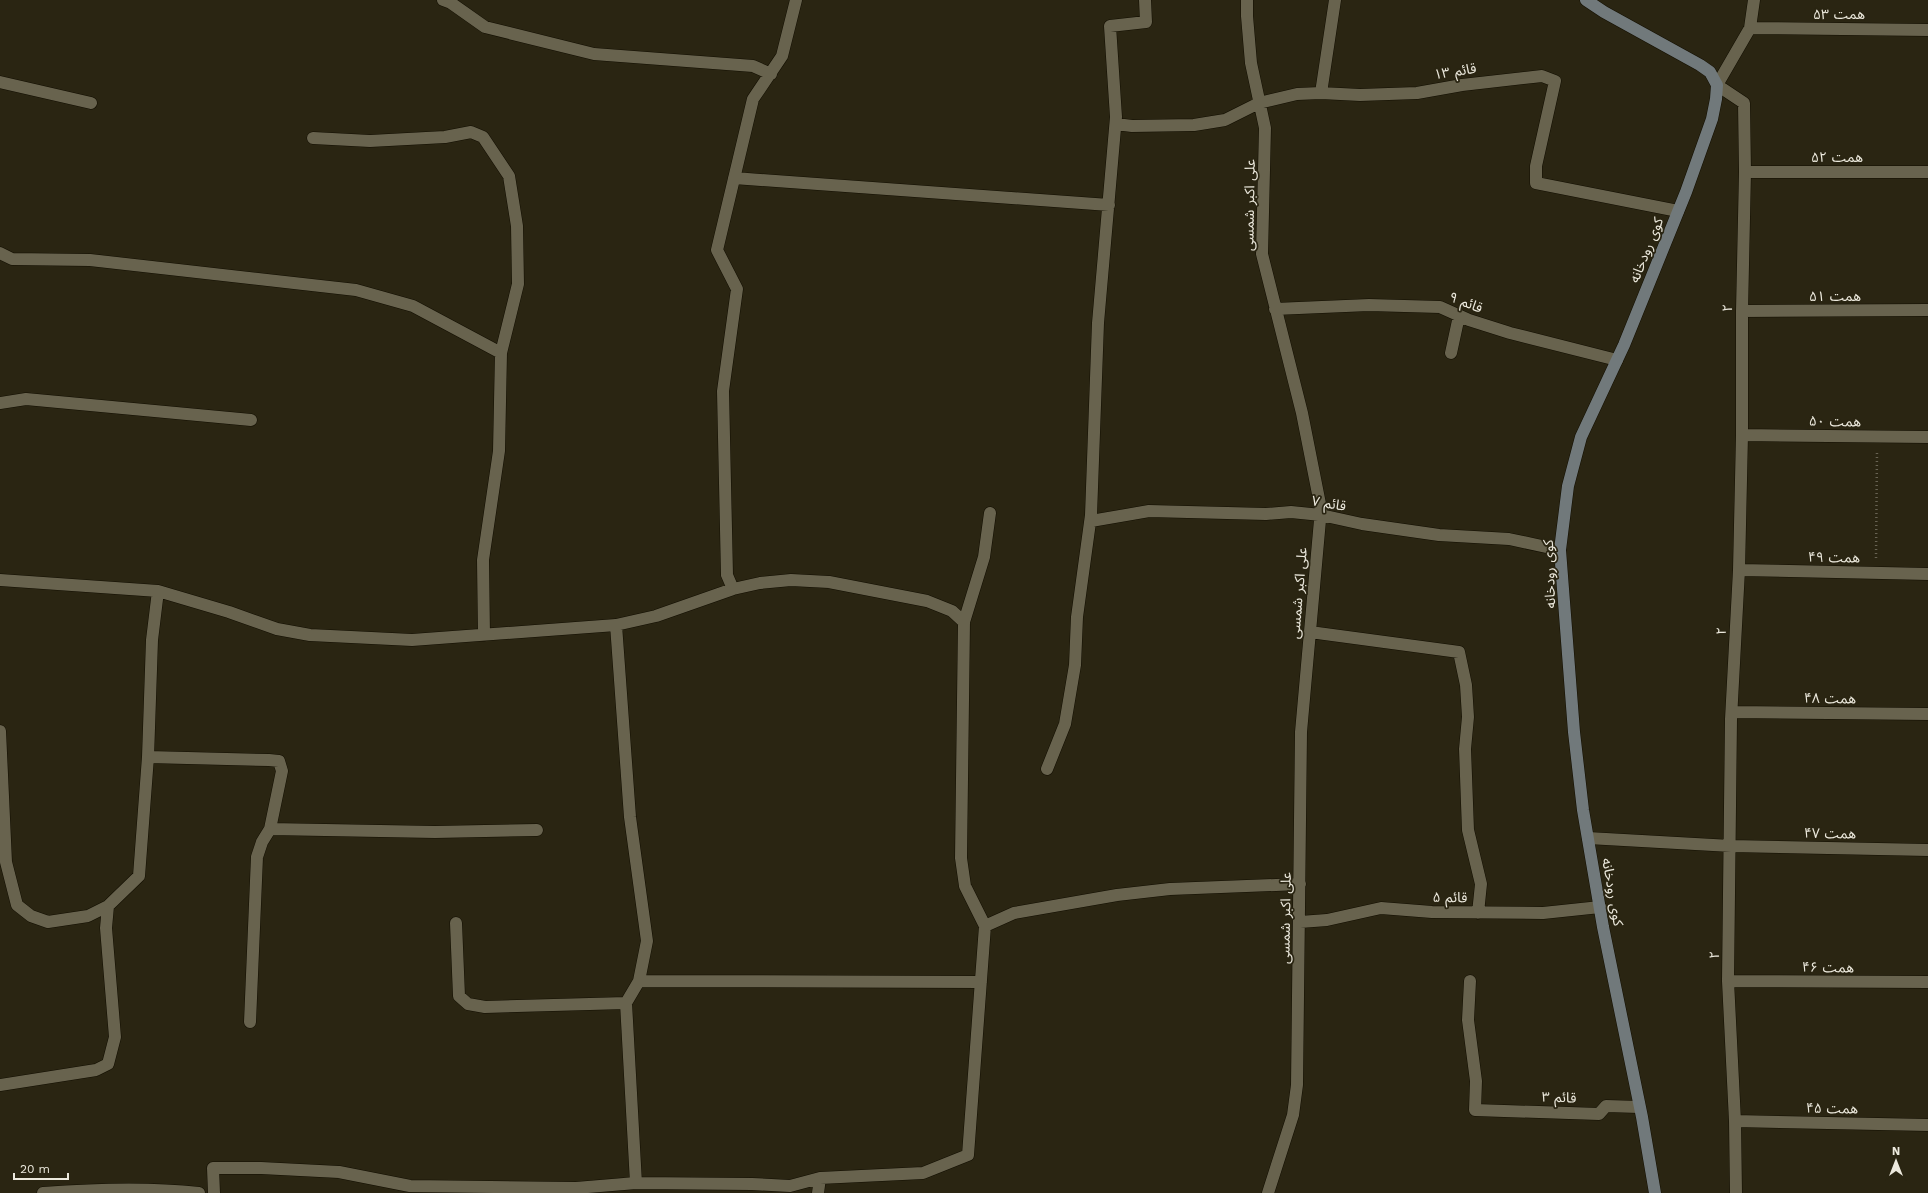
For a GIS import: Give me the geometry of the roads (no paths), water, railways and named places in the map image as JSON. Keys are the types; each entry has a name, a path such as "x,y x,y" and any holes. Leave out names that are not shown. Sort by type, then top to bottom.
{"street":[{"path":"443,0 451,3 485,27 594,54 753,66 771,74"},
{"path":"733,589 727,574 723,391 737,289 716,250 753,99 782,56 796,0"},
{"path":"1047,769 1065,724 1075,666 1077,617 1090,521 1098,322 1116,124 1116,100 1110,26 1146,22 1145,0"},
{"name":"علی اکبر شمسی","path":"1247,0 1251,63 1264,128 1262,254 1302,413 1321,509 1301,732 1297,1085 1293,1115 1268,1193"},
{"path":"1321,92 1336,0"},
{"path":"1586,0 1604,12 1700,65 1710,72 1716,85"},
{"path":"1716,85 1750,28 1754,0"},
{"name":"همت ۵۳","path":"1750,28 1928,30"},
{"name":"قائم ۱۳","path":"1116,124 1132,126 1194,125 1225,120 1259,103 1297,94 1321,92 1360,95 1417,92 1462,84 1542,76 1555,81 1536,166 1536,184 1678,210"},
{"path":"0,82 91,103"},
{"name":"۲","path":"1716,85 1744,103 1745,172 1742,311 1742,435 1739,570 1732,712 1728,981 1735,1121 1736,1193"},
{"name":"کوی رودخانه","path":"1655,1193 1640,1107 1600,907 1588,838 1574,732 1560,550 1568,486 1581,437 1617,360 1678,210 1712,119 1716,99 1716,85"},
{"path":"313,138 370,141 445,136 471,132 483,136 509,176 517,226 518,284 501,353 499,451 484,560 484,635"},
{"name":"همت ۵۲","path":"1745,172 1928,172"},
{"path":"734,178 1109,206"},
{"path":"0,253 12,259 90,260 356,290 413,306 501,353"},
{"name":"قائم ۹","path":"1275,309 1369,305 1440,307 1459,316 1510,333 1617,360"},
{"name":"همت ۵۱","path":"1742,311 1928,310"},
{"path":"1451,353 1459,316"},
{"path":"0,403 26,399 251,420"},
{"name":"همت ۵۰","path":"1742,435 1928,437"},
{"name":"قائم ۷","path":"1090,521 1149,511 1266,514 1291,512 1321,515 1362,524 1439,535 1509,540 1560,550"},
{"path":"214,1193 213,1168 261,1168 339,1172 408,1190 576,1190 636,1183 752,1184 790,1186 820,1178 923,1173 968,1156 985,926 965,886 962,858 964,622 984,557 990,513"},
{"name":"همت ۴۹","path":"1739,570 1928,574"},
{"path":"0,580 158,591 229,612 277,629 310,635 412,640 616,625 656,616 733,589 760,583 790,580 829,582 927,601 952,611 964,622"},
{"path":"0,731 6,862 17,905 32,916 48,922 88,916 108,906 139,876 148,757 152,640 158,591"},
{"path":"616,625 630,817 647,941 639,981 626,1003 636,1183"},
{"path":"1310,632 1459,652 1466,685 1468,718 1465,749 1468,830 1481,884 1478,913"},
{"name":"همت ۴۸","path":"1732,712 1928,714"},
{"path":"148,757 279,761 282,771 270,829 262,842 258,857 250,1022"},
{"path":"270,829 435,832 537,830"},
{"name":"همت ۴۷","path":"1588,838 1731,846 1928,850"},
{"path":"985,926 1014,913 1139,892 1170,889 1300,884"},
{"path":"0,1085 96,1070 108,1064 115,1037 106,928 108,906"},
{"name":"قائم ۵","path":"1300,922 1327,920 1381,908 1432,912 1542,913 1600,907"},
{"path":"456,923 460,996 468,1004 485,1007 626,1003"},
{"path":"639,981 981,982"},
{"name":"قائم ۳","path":"1470,981 1468,1020 1476,1081 1475,1110 1599,1114 1606,1106 1640,1107"},
{"name":"همت ۴۶","path":"1728,981 1928,982"},
{"name":"همت ۴۵","path":"1735,1121 1928,1125"},
{"path":"818,1193 820,1178"},
{"path":"43,1193 88,1189 167,1189 200,1193"}]}
